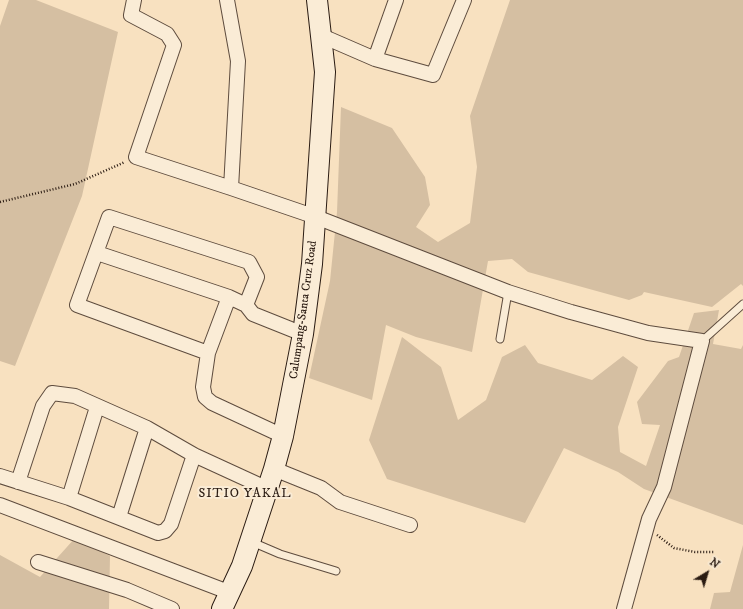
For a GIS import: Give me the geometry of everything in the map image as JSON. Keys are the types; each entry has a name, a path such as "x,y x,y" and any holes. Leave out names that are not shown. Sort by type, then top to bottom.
{"main road":[{"name":"Calumpang-Santa Cruz Road","path":"226,601 250,541 274,469 283,436 303,334 316,217 325,72 317,0"}],"street":[{"path":"134,0 131,15 167,34 174,44 136,157 316,217 508,292 571,312 648,332 702,341 664,487 649,519 624,609"},
{"path":"227,0 238,61 231,188"},
{"path":"375,59 396,0"},
{"path":"322,36 375,59 433,75 464,0"},
{"path":"208,353 77,305 109,217 249,262 257,277 246,305"},
{"path":"97,253 229,297 246,305 252,314 303,334"},
{"path":"229,297 208,353 203,388 205,397 212,403 283,436"},
{"path":"18,482 43,406 52,393 75,396 147,428 194,455 268,489"},
{"path":"69,498 97,407"},
{"path":"119,517 147,428"},
{"path":"0,476 69,498 158,533 165,531 170,524 194,455"},
{"path":"274,469 321,488 340,502 410,525"},
{"path":"0,505 226,601"},
{"path":"38,562 127,590 172,609"}],"lane":[{"path":"500,339 508,292"},
{"path":"702,341 743,304"},
{"path":"250,541 280,554 336,572"}],"path":[{"path":"0,202 75,184 136,157"},
{"path":"649,519 655,533 674,548 695,552 714,552"}],"shaded area":[{"path":"9,0 36,0 118,32 82,196 15,366 0,361 0,26"},
{"path":"510,0 743,0 743,286 741,284 712,307 644,292 642,295 629,300 528,272 512,259 488,261 472,352 416,337 386,325 372,400 309,378 330,281 337,212 341,107 392,128 425,177 430,205 416,227 438,242 470,223 477,167 470,116"},
{"path":"719,310 713,344 741,349 743,345 743,525 644,489 618,472 564,448 525,523 387,479 369,440 402,337 441,367 458,420 486,400 502,357 525,345 538,363 592,380 623,356 638,367 618,427 620,452 646,466 660,425 642,424 637,402 668,361 679,357 694,313"},
{"path":"75,538 110,556 109,609 0,609 0,555 40,577"},
{"path":"743,545 743,609 710,609 714,593 730,592"}],"district":[{"name":"SITIO YAKAL","path":"245,494"}]}
